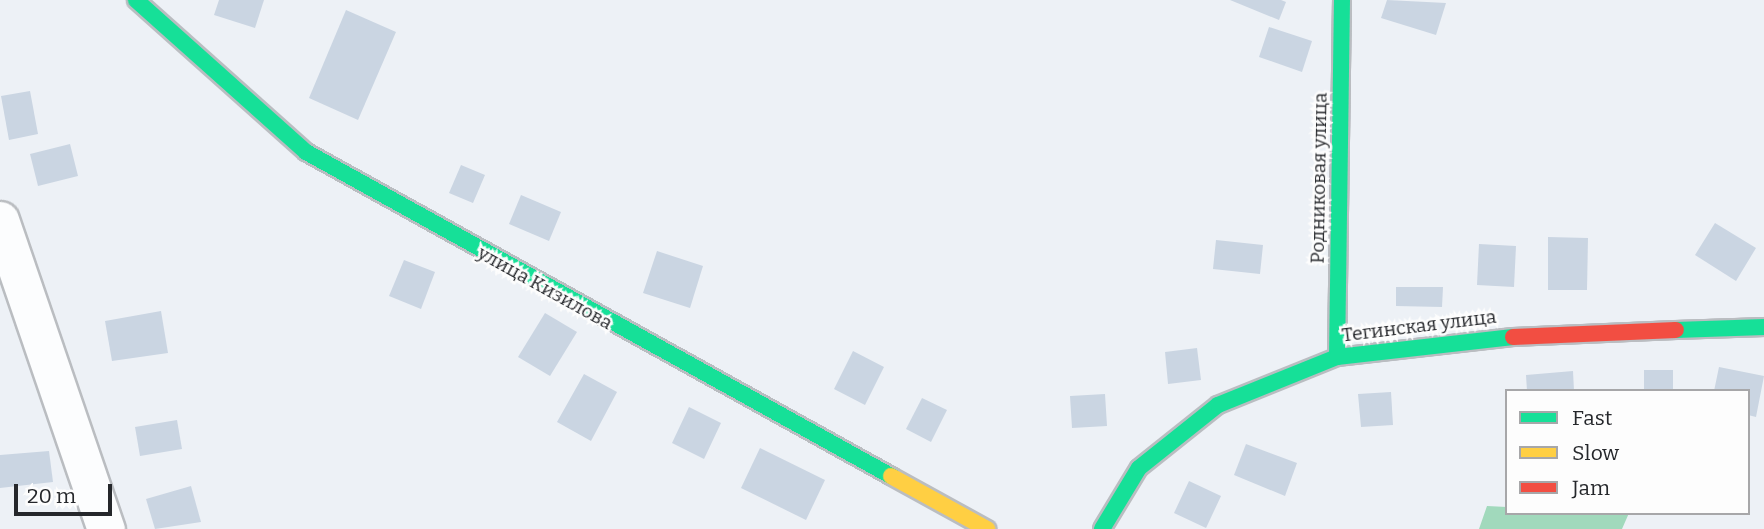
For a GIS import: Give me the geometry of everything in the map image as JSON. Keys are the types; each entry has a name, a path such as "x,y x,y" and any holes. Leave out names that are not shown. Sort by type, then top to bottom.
{"street":[{"name":"улица Кизилова","path":"136,0 306,152 986,529"},
{"name":"Родниковая улица","path":"1337,356 1342,0"},
{"path":"0,220 106,529"},
{"name":"Тегинская улица","path":"1102,529 1139,468 1218,405 1337,356 1535,334 1764,327"}],"green space":[{"path":"1487,506 1505,507 1505,515 1628,515 1622,529 1479,529"}],"building":[{"path":"219,0 264,0 255,28 214,15"},
{"path":"1230,0 1281,0 1286,2 1279,20"},
{"path":"1387,0 1446,3 1436,35 1381,18"},
{"path":"346,10 396,32 358,120 309,98"},
{"path":"1269,27 1312,41 1302,72 1259,57"},
{"path":"30,91 38,134 9,140 1,96"},
{"path":"70,144 78,176 38,186 30,154"},
{"path":"461,165 485,175 473,203 449,193"},
{"path":"521,195 561,212 549,241 509,224"},
{"path":"1715,223 1756,248 1736,281 1695,255"},
{"path":"1548,237 1588,238 1587,290 1548,290"},
{"path":"1216,240 1263,245 1260,274 1213,269"},
{"path":"1479,244 1516,246 1514,287 1477,285"},
{"path":"657,251 703,266 690,308 643,293"},
{"path":"404,260 435,272 421,309 389,296"},
{"path":"1396,287 1443,287 1442,307 1396,306"},
{"path":"161,311 168,353 112,361 105,321"},
{"path":"545,313 577,332 550,376 518,357"},
{"path":"1197,348 1201,380 1168,384 1165,352"},
{"path":"853,351 884,367 865,405 834,389"},
{"path":"1719,367 1764,376 1756,417 1750,416 1750,389 1714,389"},
{"path":"1644,370 1673,370 1673,389 1644,389"},
{"path":"1573,371 1574,389 1527,389 1526,375"},
{"path":"584,374 617,392 591,441 557,422"},
{"path":"1391,392 1393,425 1361,427 1358,394"},
{"path":"1105,394 1107,426 1072,428 1070,396"},
{"path":"922,398 947,410 931,442 906,429"},
{"path":"689,407 721,423 704,459 672,443"},
{"path":"177,420 182,449 140,456 135,427"},
{"path":"1246,444 1297,463 1285,496 1234,475"},
{"path":"760,448 825,480 806,520 741,488"},
{"path":"49,451 53,482 0,488 0,455"},
{"path":"1189,481 1221,496 1206,528 1174,513"},
{"path":"191,486 201,522 155,529 146,499"}],"traffic: fast":[{"path":"136,0 306,152 891,476"},
{"path":"1337,357 1342,0"},
{"path":"1676,330 1764,327"},
{"path":"1102,529 1139,468 1218,405 1337,357 1513,337"}],"traffic: slow":[{"path":"891,476 987,529"}],"traffic: jam":[{"path":"1513,337 1676,330"}]}
